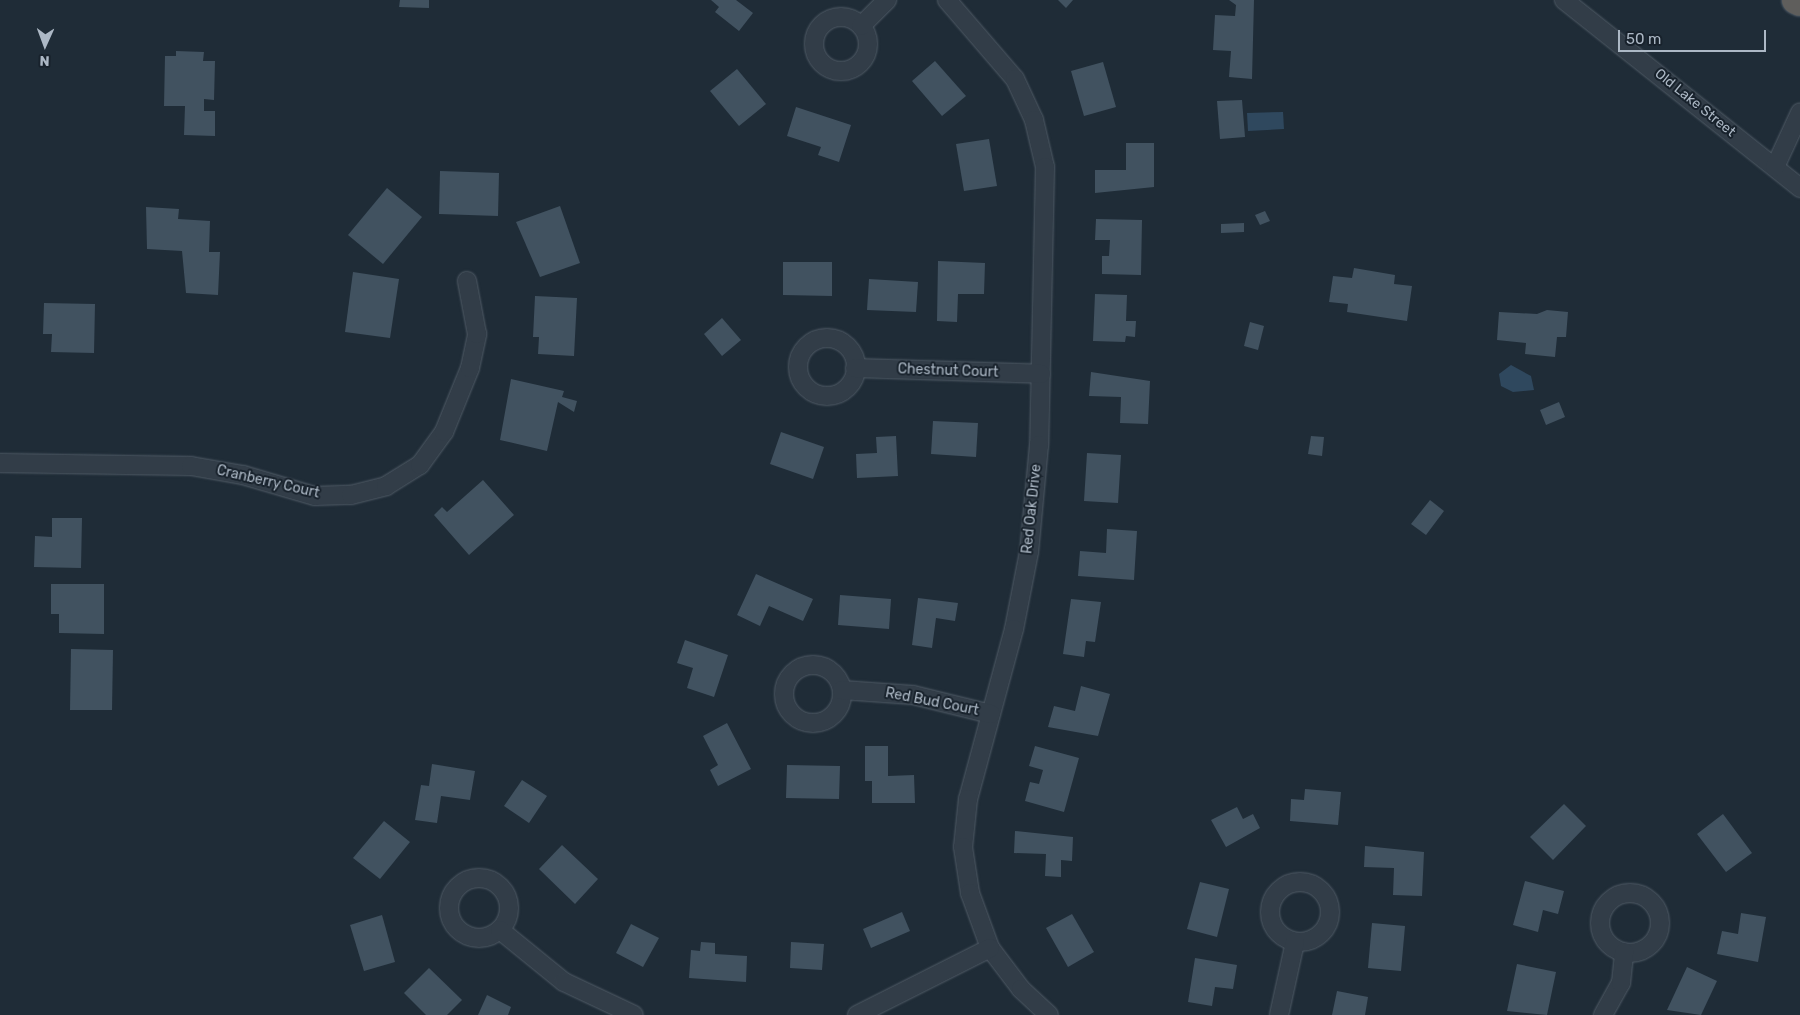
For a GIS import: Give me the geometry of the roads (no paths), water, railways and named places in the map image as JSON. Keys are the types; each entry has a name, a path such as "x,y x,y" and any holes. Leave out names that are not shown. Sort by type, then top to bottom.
{"highway":[{"path":"1796,0 1800,2"}],"street":[{"path":"861,26 887,0"},
{"name":"Red Oak Drive","path":"947,0 1015,79 1042,149 1047,192 1040,374 1029,552 991,714 968,798 964,847 970,892 990,948 1021,989 1049,1015"},
{"name":"Old Lake Street","path":"1564,0 1800,188"},
{"path":"1775,168 1800,113"},
{"name":"Cranberry Court","path":"0,463 191,466 243,475 315,496 351,496 386,486 420,466 444,432 470,368 476,334 467,280"},
{"name":"Chestnut Court","path":"855,368 1040,374"},
{"name":"Red Bud Court","path":"842,690 913,696 991,714"},
{"path":"500,930 564,982 634,1015"},
{"path":"1279,1015 1295,942"},
{"path":"857,1015 990,948"},
{"path":"1603,1015 1621,983 1624,952"}],"water":[{"path":"1283,112 1284,129 1248,131 1247,113"},
{"path":"1511,365 1531,376 1534,390 1513,392 1501,386 1499,374"}]}
